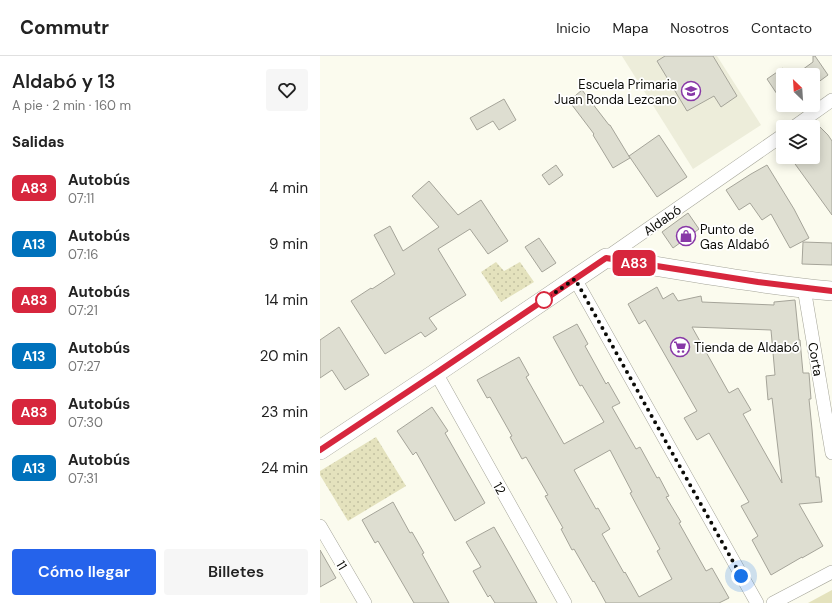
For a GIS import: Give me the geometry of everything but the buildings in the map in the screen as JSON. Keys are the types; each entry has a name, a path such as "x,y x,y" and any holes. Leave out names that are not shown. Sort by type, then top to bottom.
{"street":[{"path":"804,120 832,100"},
{"name":"Aldabó","path":"320,450 606,258 776,140"},
{"path":"606,258 832,291"},
{"path":"575,279 756,603"},
{"name":"Corta","path":"804,288 832,453"},
{"name":"12","path":"436,373 564,603"},
{"name":"11","path":"320,526 365,603"},
{"path":"774,603 832,572"}],"shaded area":[{"name":"Escuela Primaria Juan Ronda Lezcano","path":"622,56 717,56 761,125 693,169"},
{"path":"496,262 504,271 520,262 534,282 501,302 481,272"},
{"path":"376,437 406,486 348,521 320,475 320,471"},
{"path":"832,590 832,603 808,603"}],"bus line":[{"name":"A83","path":"320,450 606,258 758,282 832,291"}],"place":[{"name":"Escuela Primaria Juan Ronda Lezcano","path":"691,91"},
{"name":"Punto de Gas Aldabó","path":"686,236"},
{"name":"Tienda de Aldabó","path":"680,347"}],"route":[{"path":"544,300 575,279 741,576"}]}
